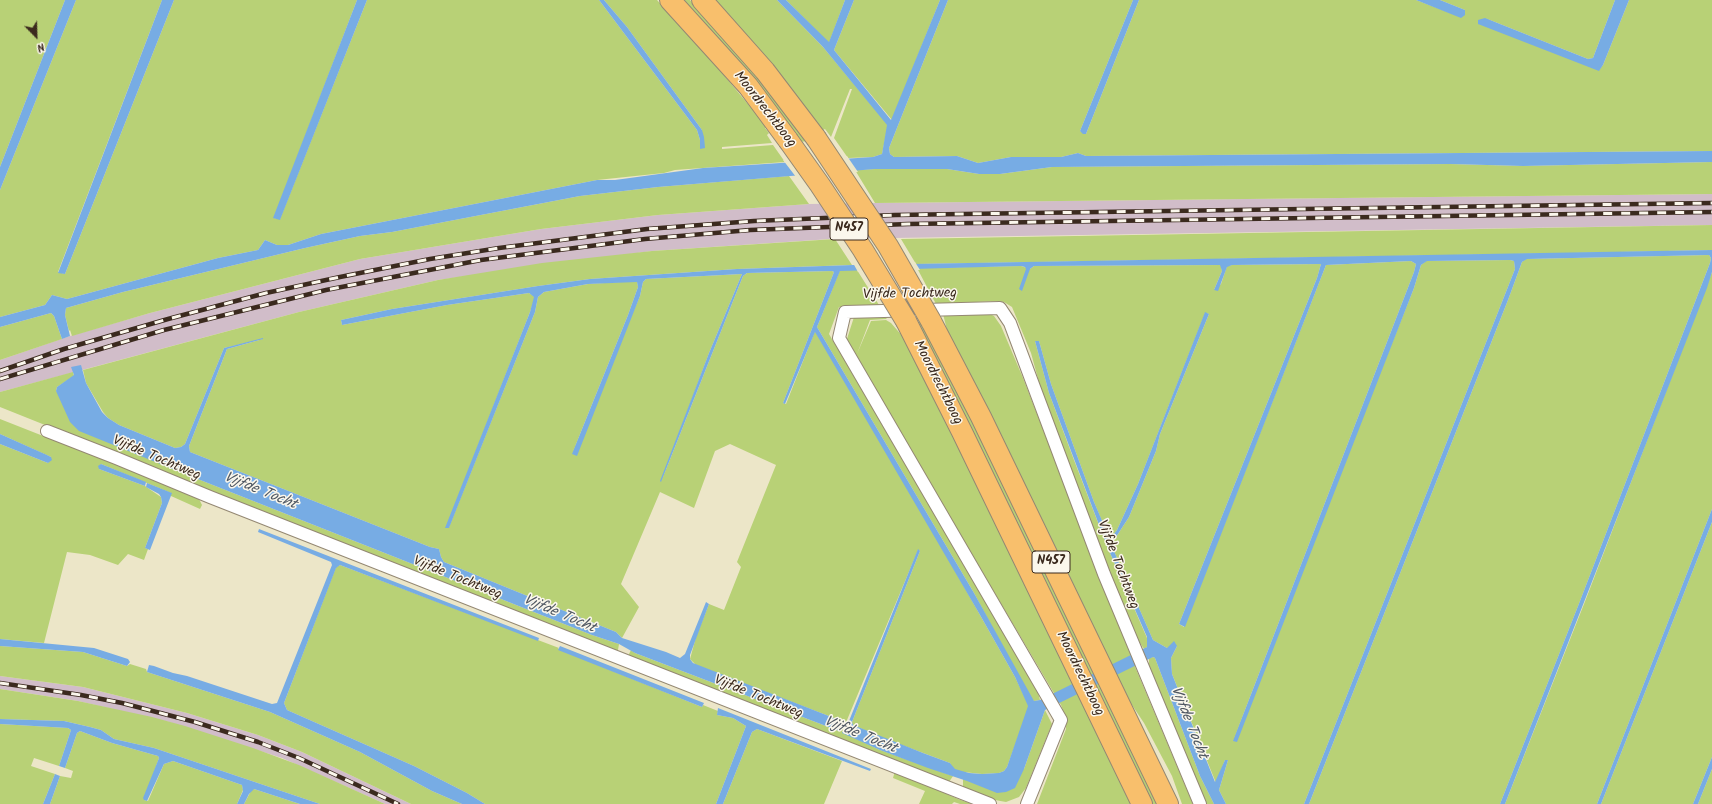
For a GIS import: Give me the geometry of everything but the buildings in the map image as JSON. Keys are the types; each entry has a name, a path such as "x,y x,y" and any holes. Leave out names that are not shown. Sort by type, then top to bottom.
{"main road":[{"name":"Moordrechtboog","path":"670,0 748,86 788,140 863,250 906,322 962,432 1142,804"},
{"name":"Moordrechtboog","path":"702,0 765,71 816,138 888,246 931,321 981,417 1168,804"}],"street":[{"name":"Vijfde Tochtweg","path":"1027,804 1061,720 839,338 846,312 1000,308 1010,323 1104,574 1200,804"},
{"name":"Vijfde Tochtweg","path":"47,431 224,503 990,804"}],"shaded area":[{"path":"1712,194 1712,225 831,239 652,251 438,280 299,312 0,392 0,360 70,336 150,313 360,259 541,229 658,215 809,204"},
{"path":"0,676 83,687 187,713 258,735 302,752 411,804 385,804 282,758 169,722 78,701 0,689"}],"green space":[{"path":"0,0 65,0 0,167"},
{"path":"76,0 162,0 58,272 65,274 174,0 357,0 274,218 280,219 367,0 599,0 697,130 700,140 700,149 702,130 627,27 604,0 657,0 698,44 767,127 765,128 769,133 767,135 772,143 722,147 722,149 773,145 785,162 675,170 664,173 597,180 321,234 288,245 277,245 265,240 258,250 218,258 67,299 52,295 45,305 0,317 0,190"},
{"path":"682,0 690,0 710,22 760,80 808,141 799,142"},
{"path":"713,0 777,0 823,47 888,125 882,154 873,157 848,158 834,138 852,89 850,89 831,137 825,129 823,130 814,122"},
{"path":"786,0 845,0 829,43"},
{"path":"854,0 940,0 892,120 834,50"},
{"path":"948,0 1133,0 1080,131 1086,134 1139,0 1416,0 1461,17 1465,10 1440,0 1615,0 1593,58 1588,59 1485,18 1599,70 1603,65 1629,0 1712,0 1712,151 1086,156 1078,153 1061,157 1011,157 978,163 957,156 894,157 890,154 889,148"},
{"path":"1712,162 1712,194 875,203 855,170 947,169 979,174 1000,174 1052,167 1450,164 1523,166"},
{"path":"789,176 809,204 658,215 541,229 360,259 150,313 72,336 70,330 69,331 65,315 66,308 123,292 360,236 392,232 580,196 658,187"},
{"path":"1712,225 1712,250 1574,253 916,264 901,239"},
{"path":"835,239 852,265 737,269 590,279 392,309 341,320 342,325 447,305 529,293 535,297 446,528 449,527 535,312 538,297 544,292 588,284 637,281 638,287 628,315 572,454 640,296 643,282 646,279 742,274 709,353 661,482 743,276 747,273 834,272 783,403 786,404 815,331 932,530 1015,677 1028,704 1028,710 1007,767 1004,771 999,773 982,774 954,771 950,763 853,725 852,722 920,551 918,550 842,732 880,750 953,776 949,782 629,657 631,650 635,653 839,731 841,724 834,718 696,665 690,659 696,637 709,604 724,610 741,567 737,562 776,465 730,444 715,451 694,508 660,492 621,584 639,607 622,638 616,632 444,562 439,549 430,547 190,452 189,446 227,349 263,339 224,348 185,444 181,447 175,448 119,425 108,418 86,383 83,370 299,312 438,280 542,263 652,251"},
{"path":"1709,255 1711,258 1710,263 1500,804 1309,804 1522,262 1526,259"},
{"path":"1411,261 1416,264 1233,741 1414,288 1421,265 1426,261 1514,261 1515,269 1304,804 1226,804 1219,790 1228,760 1225,760 1216,783 1172,674 1171,658 1177,646 1167,648 1153,640 1110,542 1116,537 1129,517 1156,451 1160,434 1209,314 1205,313 1138,484 1117,530 1110,540 1094,502 1051,384 1039,341 1035,341 1049,393 1074,460 1107,546 1147,638 1147,647 1144,649 1138,640 1136,640 1043,397 1031,353 1012,307 1004,302 996,301 936,304 917,268 1021,266 1030,269 1034,266 1221,265 1222,271 1214,290 1221,284 1227,266 1321,264 1317,278 1179,624 1184,627 1326,265"},
{"path":"840,270 857,270 879,305 839,307 829,334 1036,685 1040,700 1034,701 1030,698 974,593 817,327"},
{"path":"1712,272 1712,509 1597,804 1505,804 1584,604"},
{"path":"51,313 54,316 62,339 0,360 0,327"},
{"path":"988,313 994,316 1001,326 1023,378 1136,669 1193,804 1182,804 1172,776 1144,723 1124,693 947,330 943,314"},
{"path":"884,316 887,319 870,320 857,354 871,321 886,320 891,323 904,338 923,374 1132,804 1037,804 1066,729 1066,718 1061,705 846,342 854,317"},
{"path":"922,321 1159,804 1152,804 915,322"},
{"path":"73,372 74,376 57,387 56,391 180,472 592,635 619,644 618,650 610,651 0,407 0,392"},
{"path":"0,419 193,495 199,499 202,505 200,509 171,496 171,493 101,464 99,469 145,486 161,497 162,503 145,548 148,549 144,560 128,554 118,565 90,555 67,552 44,643 0,639 0,444 48,463 51,457 0,434"},
{"path":"1712,522 1712,757 1693,804 1601,804"},
{"path":"340,565 559,648 558,649 702,707 703,705 718,711 717,715 733,718 746,726 716,804 485,804 467,793 414,766 287,710 284,703 336,567"},
{"path":"0,646 83,652 127,666 130,664 146,669 147,672 270,712 360,752 432,791 462,804 411,804 302,752 258,735 187,713 83,687 0,676"},
{"path":"1149,658 1155,658 1200,776 1214,804 1207,804 1149,671"},
{"path":"0,689 78,701 152,717 185,726 299,765 385,804 320,804 154,748 114,739 101,730 90,727 64,721 0,719"},
{"path":"1045,710 1052,724 1026,788 1019,797 1006,802 995,800 963,788 963,779 1024,769"},
{"path":"0,724 68,728 71,730 59,766 34,758 31,766 55,774 43,804 0,804"},
{"path":"757,729 842,761 824,804 723,804 752,732"},
{"path":"80,731 112,743 158,756 159,758 144,800 148,801 164,764 173,761 242,785 243,790 237,804 50,804 60,776 71,778 73,771 65,768 77,733"},
{"path":"1712,769 1712,804 1698,804"},
{"path":"895,771 972,804 960,804 954,802 952,804 919,804 925,791 893,778"},
{"path":"252,789 254,789 300,804 244,804"}],"water":[{"path":"65,0 76,0 0,190 0,167"},
{"path":"162,0 174,0 65,274 58,273"},
{"path":"357,0 367,0 280,220 273,218"},
{"path":"599,0 604,0 627,27 702,130 705,148 700,149 700,140 697,130"},
{"path":"777,0 786,0 829,42 845,0 854,0 834,50 891,120 940,0 948,0 889,148 890,154 894,157 957,156 978,163 1011,157 1061,157 1078,153 1086,156 1712,151 1712,162 1523,166 1450,164 1052,167 1000,174 979,174 947,169 875,169 658,187 580,196 392,232 360,236 123,292 66,308 65,315 70,336 62,339 54,316 51,313 0,327 0,317 45,305 52,295 67,299 218,258 258,250 265,240 277,245 288,245 321,234 597,180 615,180 703,168 873,157 882,154 887,125 823,47"},
{"path":"1133,0 1139,0 1086,134 1083,134 1080,131"},
{"path":"1416,0 1440,0 1465,10 1465,15 1461,18"},
{"path":"1615,0 1629,0 1603,65 1599,71 1478,24 1478,20 1485,18 1588,59 1593,58"},
{"name":"Vijfde Tocht","path":"1712,250 1712,272 1707,288 1505,804 1500,804 1710,263 1711,258 1709,255 1527,259 1522,262 1309,804 1304,804 1515,269 1514,261 1427,261 1421,265 1414,288 1237,742 1233,741 1416,264 1411,261 1326,265 1185,627 1179,624 1317,278 1321,264 1232,265 1227,267 1218,291 1214,290 1222,271 1220,265 1034,266 1030,269 1022,291 1019,289 1026,269 1025,267 1021,266 840,271 817,327 974,593 1034,701 1040,700 1147,647 1147,637 1107,546 1049,393 1035,341 1039,341 1051,384 1094,502 1110,539 1117,530 1138,484 1205,312 1209,314 1160,434 1156,451 1129,517 1116,537 1110,542 1153,640 1167,648 1174,641 1177,646 1171,658 1172,674 1215,782 1225,760 1228,760 1219,790 1226,804 1214,804 1200,776 1155,658 1153,657 1045,710 1024,769 1015,788 1006,792 997,793 880,750 842,733 849,721 918,549 920,551 852,722 853,725 950,763 955,769 969,773 999,773 1004,771 1007,767 1028,706 1015,677 980,615 815,332 785,404 783,403 834,272 747,273 743,276 661,482 660,481 709,353 742,274 646,279 643,282 640,296 577,456 572,454 628,315 638,287 637,282 588,284 544,292 538,297 535,312 449,528 445,528 530,312 534,297 529,293 447,305 342,325 341,320 392,309 590,279 737,269 853,265"},
{"name":"Vijfde Tocht","path":"263,338 227,349 189,446 190,452 430,547 439,549 444,562 616,632 622,638 680,658 685,654 706,602 709,604 690,655 690,659 693,663 834,718 841,724 839,731 635,653 619,644 592,635 79,431 70,422 56,391 57,387 74,375 71,367 81,365 86,383 102,412 108,418 119,425 175,448 181,447 185,444 224,348"},
{"path":"0,434 51,457 52,460 48,463 0,444"},
{"path":"101,464 146,482 145,486 99,469 98,466"},
{"path":"147,483 172,493 150,550 145,548 162,503 159,494 146,487"},
{"path":"1712,509 1712,522 1601,804 1597,804"},
{"path":"259,529 539,638 538,641 340,565 336,568 284,703 287,710 414,766 467,793 485,804 462,804 432,791 360,752 270,712 147,672 149,665 154,666 272,704 277,703 332,565 331,562 258,532"},
{"path":"0,639 94,648 128,659 130,662 127,666 83,652 0,646"},
{"path":"560,646 704,703 702,707 558,650"},
{"path":"718,708 871,769 870,771 757,729 752,732 723,804 716,804 746,726 733,718 717,715"},
{"path":"0,719 64,721 90,727 101,730 114,739 154,748 320,804 300,804 254,789 249,794 244,804 237,804 243,791 242,785 173,761 164,764 147,801 143,798 159,758 158,756 112,743 80,731 77,733 65,768 59,766 71,730 68,728 0,724"},
{"path":"1712,757 1712,769 1698,804 1693,804"},
{"path":"55,774 60,776 50,804 43,804"}],"pier":[{"path":"847,156 858,172 796,177 783,160"},
{"path":"915,262 920,270 858,272 853,263"}],"railway":[{"path":"0,371 64,349 266,293 430,259 499,248 647,229 754,221 895,215 1712,203"},
{"path":"0,379 164,330 326,290 481,260 645,239 750,230 908,224 1712,212"},
{"path":"0,683 81,695 122,703 195,722 258,742 299,758 398,804"}]}
